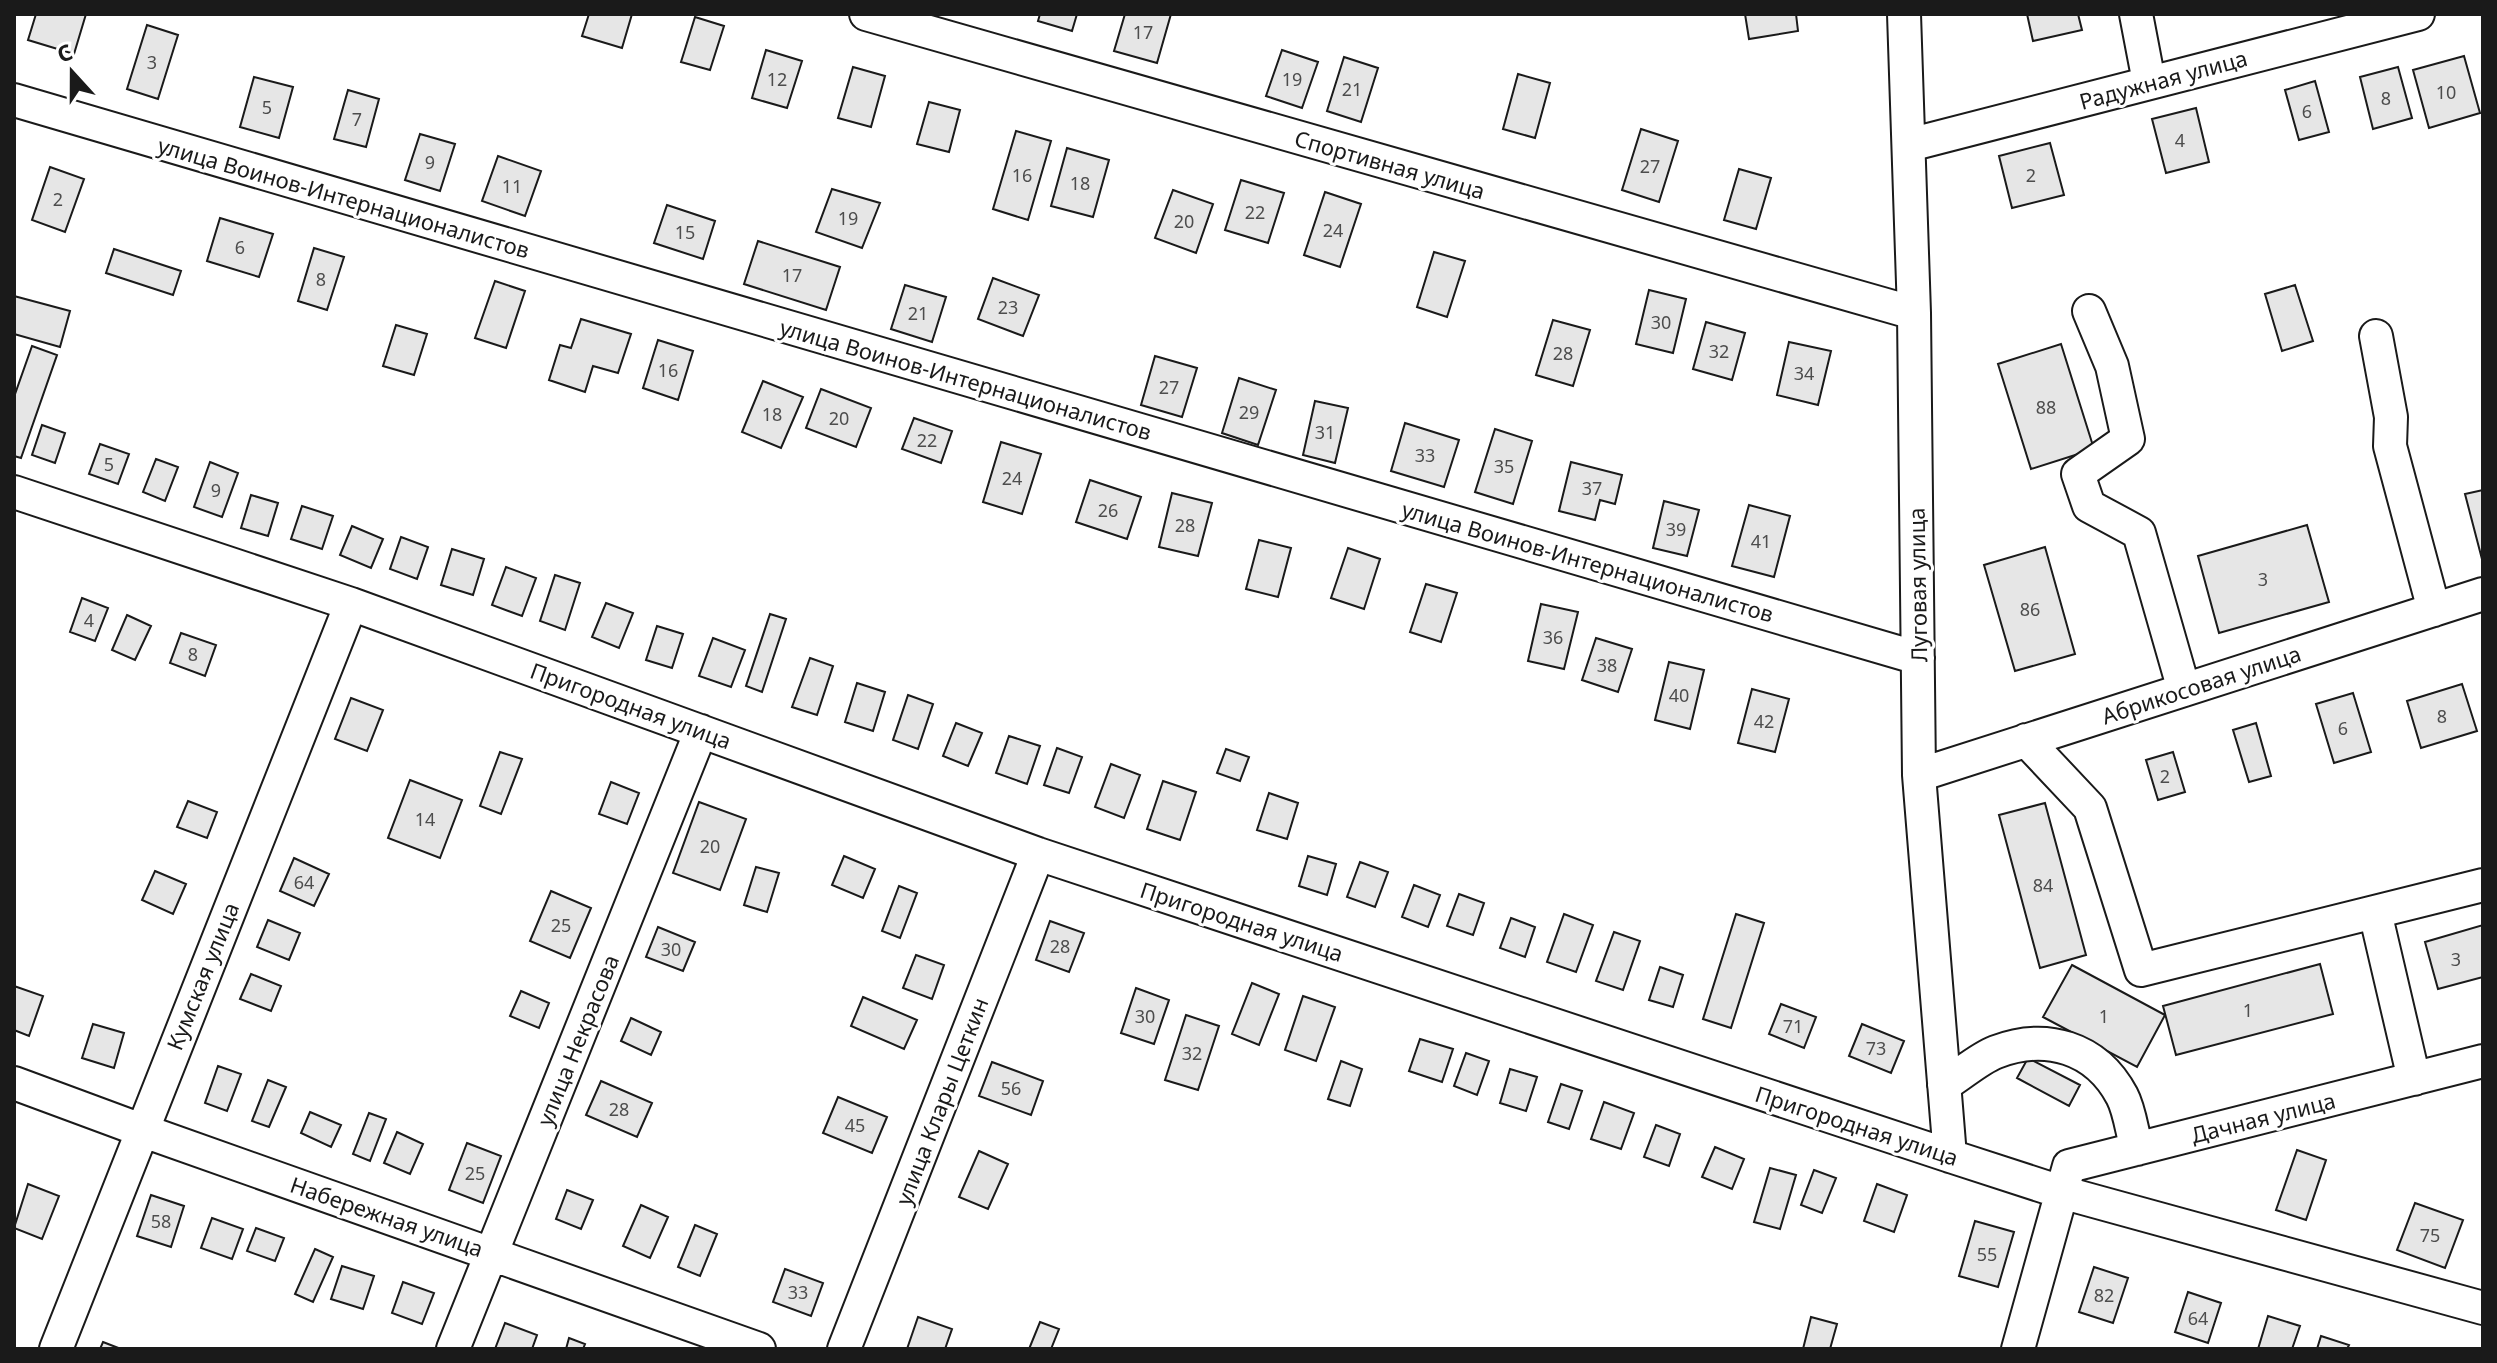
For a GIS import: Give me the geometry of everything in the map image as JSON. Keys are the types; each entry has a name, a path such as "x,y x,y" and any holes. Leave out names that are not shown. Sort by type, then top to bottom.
{"street":[{"name":"Спортивная улица","path":"866,14 1914,313"},
{"name":"Луговая улица","path":"1904,14 1914,313 1919,775 1950,1156"},
{"path":"2136,14 2149,82"},
{"name":"Радужная улица","path":"1909,145 2149,82 2352,22 2418,14"},
{"name":"улица Воинов-Интернационалистов","path":"14,100 1918,658"},
{"path":"2089,311 2112,366 2128,439 2078,474 2089,506 2139,533 2184,690"},
{"path":"2376,336 2391,417 2390,446 2434,610"},
{"name":"Пригородная улица","path":"14,492 351,604 1038,854 1950,1156 2061,1192 2483,1308"},
{"name":"Абрикосовая улица","path":"1919,775 2483,594"},
{"name":"Кумская улица","path":"56,1349 351,604"},
{"name":"улица Некрасова","path":"453,1349 701,731"},
{"path":"2026,740 2090,808 2141,970 2483,885"},
{"name":"улица Клары Цеткин","path":"844,1349 1038,854"},
{"path":"2375,912 2414,1079"},
{"path":"1944,1085 1995,1053 2043,1042 2072,1048 2101,1067 2123,1097 2137,1149"},
{"name":"Дачная улица","path":"2061,1192 2069,1166 2483,1061"},
{"name":"Набережная улица","path":"14,1083 759,1349"},
{"path":"2018,1349 2061,1192"}],"building":[{"path":"36,14 86,14 74,54 28,40"},
{"path":"589,14 632,14 622,48 582,36"},
{"path":"1040,14 1077,14 1072,31 1038,21"},
{"path":"1125,14 1171,14 1157,63 1114,51"},
{"path":"1745,14 1796,14 1798,31 1749,39"},
{"path":"2027,14 2078,14 2082,30 2033,41"},
{"path":"695,17 724,26 710,70 681,62"},
{"path":"147,25 178,35 158,99 127,89"},
{"path":"766,50 802,61 787,108 752,98"},
{"path":"1282,50 1318,62 1302,108 1266,96"},
{"path":"2464,56 2480,113 2429,128 2413,70"},
{"path":"1344,57 1378,68 1361,122 1327,111"},
{"path":"853,67 885,76 871,127 838,118"},
{"path":"2398,67 2412,118 2373,129 2360,77"},
{"path":"1518,74 1550,83 1535,138 1503,129"},
{"path":"254,77 293,87 279,138 240,127"},
{"path":"2315,81 2329,132 2299,140 2285,90"},
{"path":"348,90 379,99 366,147 334,139"},
{"path":"929,102 960,110 949,152 917,144"},
{"path":"2196,108 2209,162 2166,173 2152,119"},
{"path":"1641,129 1678,141 1659,202 1622,190"},
{"path":"1016,131 1051,141 1028,220 993,209"},
{"path":"420,134 455,144 440,191 405,180"},
{"path":"2050,143 2064,195 2012,208 1999,156"},
{"path":"1067,148 1109,160 1093,217 1051,206"},
{"path":"498,156 541,171 525,216 482,201"},
{"path":"50,167 84,179 65,232 32,220"},
{"path":"1739,169 1771,178 1756,229 1724,220"},
{"path":"1241,180 1284,193 1268,243 1225,230"},
{"path":"832,189 880,203 862,248 816,232"},
{"path":"1173,190 1213,204 1196,253 1155,238"},
{"path":"1325,192 1361,204 1340,267 1304,255"},
{"path":"667,205 715,221 703,259 654,243"},
{"path":"220,218 273,234 259,277 207,261"},
{"path":"758,241 840,267 826,310 744,284"},
{"path":"314,248 344,257 327,310 298,301"},
{"path":"114,249 181,271 173,295 106,273"},
{"path":"1434,252 1465,261 1447,317 1417,307"},
{"path":"993,278 1039,295 1023,336 978,319"},
{"path":"495,281 525,291 506,348 475,338"},
{"path":"905,285 946,297 932,342 891,329"},
{"path":"2295,285 2313,341 2282,351 2265,294"},
{"path":"1649,290 1686,299 1673,353 1636,344"},
{"path":"14,296 70,311 60,347 14,334"},
{"path":"581,319 631,334 618,373 593,366 585,392 549,380 560,345 571,348"},
{"path":"1553,320 1590,330 1573,386 1536,375"},
{"path":"1706,322 1745,333 1732,380 1693,369"},
{"path":"396,325 427,334 414,375 383,366"},
{"path":"658,340 693,351 678,400 643,388"},
{"path":"1789,342 1831,351 1818,405 1777,395"},
{"path":"2061,344 2094,449 2031,469 1998,364"},
{"path":"32,346 57,355 21,458 14,456 14,397"},
{"path":"1155,356 1197,368 1182,417 1141,405"},
{"path":"1239,378 1276,390 1258,445 1222,433"},
{"path":"763,381 803,397 781,448 742,432"},
{"path":"821,389 871,408 856,447 806,428"},
{"path":"1315,401 1348,408 1335,463 1303,455"},
{"path":"914,418 952,431 941,463 902,449"},
{"path":"1405,423 1459,440 1444,487 1391,471"},
{"path":"42,425 65,433 55,463 32,455"},
{"path":"1495,429 1532,441 1513,504 1475,492"},
{"path":"1001,442 1041,454 1022,514 983,502"},
{"path":"100,444 129,454 118,484 89,474"},
{"path":"156,459 178,467 165,501 143,492"},
{"path":"210,462 238,473 222,517 194,507"},
{"path":"1571,462 1622,475 1615,504 1600,500 1595,520 1559,511"},
{"path":"1090,480 1141,497 1127,539 1076,522"},
{"path":"2483,490 2483,563 2465,494"},
{"path":"1172,493 1212,503 1198,556 1159,547"},
{"path":"251,495 278,503 268,536 241,528"},
{"path":"1664,501 1699,510 1687,556 1653,548"},
{"path":"1749,505 1790,516 1774,577 1732,566"},
{"path":"302,506 333,516 322,549 291,539"},
{"path":"2307,525 2329,602 2219,633 2198,556"},
{"path":"352,526 383,539 371,568 340,555"},
{"path":"401,537 428,547 417,579 390,569"},
{"path":"1259,540 1291,548 1278,597 1246,589"},
{"path":"2045,547 2075,654 2015,671 1984,565"},
{"path":"1348,548 1380,559 1364,609 1331,598"},
{"path":"452,549 484,559 473,595 441,585"},
{"path":"506,567 536,578 522,616 492,605"},
{"path":"555,575 580,583 565,630 540,621"},
{"path":"1426,584 1457,593 1441,642 1410,632"},
{"path":"82,598 108,608 95,641 70,632"},
{"path":"606,603 633,613 619,648 592,637"},
{"path":"1541,604 1578,612 1564,669 1528,661"},
{"path":"770,614 786,619 762,692 746,686"},
{"path":"127,615 151,626 135,660 112,650"},
{"path":"657,626 683,634 672,668 646,660"},
{"path":"181,633 216,645 205,676 170,663"},
{"path":"713,638 745,650 731,687 699,676"},
{"path":"1596,638 1632,649 1618,692 1582,680"},
{"path":"810,658 833,666 817,715 792,707"},
{"path":"1669,662 1704,670 1690,729 1655,720"},
{"path":"857,683 885,692 873,731 845,722"},
{"path":"2462,684 2477,731 2421,748 2407,701"},
{"path":"1752,689 1789,699 1775,752 1738,743"},
{"path":"2353,693 2371,752 2334,763 2316,704"},
{"path":"908,695 933,704 918,749 893,740"},
{"path":"351,698 383,710 367,751 335,739"},
{"path":"956,723 982,733 968,766 943,756"},
{"path":"2256,723 2271,776 2249,782 2233,730"},
{"path":"1009,736 1040,746 1027,784 996,773"},
{"path":"1057,748 1082,757 1069,793 1044,785"},
{"path":"1226,749 1249,757 1240,781 1217,773"},
{"path":"500,752 522,759 501,814 480,806"},
{"path":"2173,752 2185,792 2158,800 2146,760"},
{"path":"1111,764 1140,775 1124,818 1095,807"},
{"path":"410,780 462,800 440,858 388,838"},
{"path":"1163,781 1196,792 1180,840 1147,829"},
{"path":"611,782 639,793 627,824 599,814"},
{"path":"1269,793 1298,803 1287,839 1257,830"},
{"path":"188,801 217,812 207,838 177,827"},
{"path":"699,802 746,819 720,890 673,873"},
{"path":"2045,803 2086,955 2040,968 1999,815"},
{"path":"844,856 875,869 863,898 832,885"},
{"path":"1308,856 1336,864 1327,895 1299,886"},
{"path":"294,858 329,874 314,906 280,891"},
{"path":"1360,862 1388,872 1375,907 1347,897"},
{"path":"756,867 779,873 767,912 744,905"},
{"path":"155,871 186,884 173,914 142,900"},
{"path":"1414,885 1440,895 1428,927 1402,917"},
{"path":"899,886 917,893 900,938 882,931"},
{"path":"551,891 591,908 570,958 530,941"},
{"path":"1459,894 1484,903 1473,935 1447,926"},
{"path":"1564,914 1593,925 1576,972 1547,962"},
{"path":"1736,914 1764,923 1731,1028 1703,1019"},
{"path":"1511,918 1535,927 1525,957 1500,948"},
{"path":"268,920 300,933 289,960 257,947"},
{"path":"1050,921 1084,933 1069,972 1036,960"},
{"path":"2483,925 2483,977 2438,989 2425,942"},
{"path":"658,927 695,942 683,971 646,957"},
{"path":"1614,932 1640,941 1623,990 1596,981"},
{"path":"916,955 944,965 932,999 903,988"},
{"path":"2320,964 2333,1014 2176,1055 2163,1006"},
{"path":"2072,965 2165,1015 2137,1067 2043,1017"},
{"path":"1660,967 1683,975 1673,1007 1649,1000"},
{"path":"251,974 281,986 271,1011 240,999"},
{"path":"1252,983 1279,994 1259,1045 1232,1034"},
{"path":"14,986 43,996 29,1036 14,1030"},
{"path":"1136,988 1169,1000 1154,1044 1121,1033"},
{"path":"521,991 549,1003 539,1028 510,1016"},
{"path":"1303,996 1335,1007 1316,1061 1285,1050"},
{"path":"863,997 917,1020 904,1049 851,1026"},
{"path":"1781,1004 1816,1017 1804,1048 1769,1034"},
{"path":"1186,1015 1219,1026 1198,1090 1165,1080"},
{"path":"631,1018 661,1032 651,1055 621,1041"},
{"path":"93,1024 124,1033 114,1068 82,1058"},
{"path":"1862,1024 1904,1041 1891,1073 1849,1056"},
{"path":"1420,1039 1453,1049 1442,1082 1409,1071"},
{"path":"1466,1053 1489,1061 1477,1095 1454,1086"},
{"path":"2028,1058 2080,1085 2069,1106 2017,1078"},
{"path":"1341,1061 1362,1069 1350,1106 1328,1099"},
{"path":"992,1062 1043,1081 1031,1115 979,1096"},
{"path":"218,1066 241,1074 227,1111 205,1103"},
{"path":"1510,1069 1537,1077 1526,1111 1500,1103"},
{"path":"268,1080 286,1087 269,1127 252,1121"},
{"path":"601,1081 652,1103 637,1137 586,1115"},
{"path":"1561,1084 1582,1091 1569,1129 1548,1122"},
{"path":"838,1097 887,1117 872,1153 823,1133"},
{"path":"1604,1102 1634,1113 1621,1149 1591,1139"},
{"path":"310,1112 341,1125 331,1147 301,1133"},
{"path":"369,1113 386,1119 370,1161 353,1154"},
{"path":"1656,1125 1680,1134 1669,1166 1644,1157"},
{"path":"397,1132 423,1144 410,1174 384,1163"},
{"path":"467,1143 501,1156 483,1203 449,1190"},
{"path":"1715,1147 1744,1159 1732,1189 1702,1177"},
{"path":"2297,1150 2326,1160 2306,1220 2276,1210"},
{"path":"979,1151 1008,1164 988,1209 959,1197"},
{"path":"1770,1168 1796,1175 1780,1229 1754,1222"},
{"path":"1814,1170 1836,1178 1822,1213 1801,1205"},
{"path":"28,1184 59,1196 42,1239 14,1228"},
{"path":"1877,1184 1907,1195 1894,1232 1864,1221"},
{"path":"567,1190 593,1200 581,1229 556,1219"},
{"path":"151,1195 184,1206 171,1247 137,1236"},
{"path":"2415,1203 2463,1220 2445,1268 2397,1250"},
{"path":"641,1205 668,1217 650,1258 623,1246"},
{"path":"212,1218 243,1229 232,1259 201,1248"},
{"path":"1975,1221 2014,1232 1998,1287 1959,1276"},
{"path":"695,1225 717,1234 700,1276 678,1267"},
{"path":"256,1228 284,1238 275,1261 247,1251"},
{"path":"315,1249 333,1257 313,1302 295,1294"},
{"path":"342,1266 374,1276 363,1309 331,1299"},
{"path":"2094,1267 2128,1278 2113,1323 2079,1312"},
{"path":"785,1269 823,1283 811,1316 773,1302"},
{"path":"403,1282 434,1293 422,1324 392,1313"},
{"path":"2188,1292 2221,1303 2208,1343 2175,1332"},
{"path":"2268,1316 2300,1326 2292,1349 2258,1349"},
{"path":"918,1317 952,1329 945,1349 907,1349"},
{"path":"1811,1317 1837,1324 1830,1349 1803,1349"},
{"path":"1040,1322 1059,1329 1051,1349 1029,1349"},
{"path":"505,1323 537,1335 532,1349 495,1349"},
{"path":"2321,1336 2349,1345 2347,1349 2317,1349"},
{"path":"569,1338 585,1344 583,1349 566,1349"},
{"path":"103,1342 121,1349 100,1349"}]}
